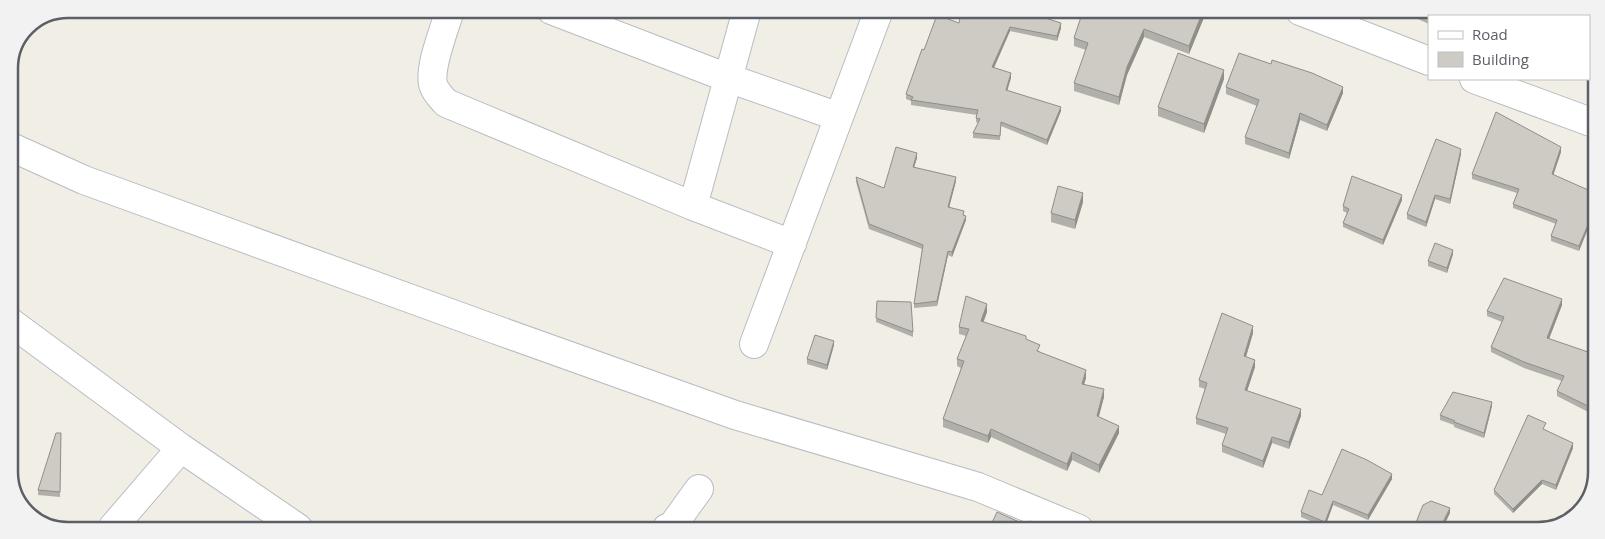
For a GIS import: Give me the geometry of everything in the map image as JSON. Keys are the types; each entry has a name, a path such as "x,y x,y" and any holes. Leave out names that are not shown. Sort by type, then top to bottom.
{"street":[{"path":"448,18 435,65 433,82 436,92 446,103 693,206 792,244"},
{"path":"573,18 728,78 840,117"},
{"path":"693,206 745,18"},
{"path":"754,344 876,18"},
{"path":"1318,18 1428,62"},
{"path":"1477,80 1587,121"},
{"path":"18,150 78,177 735,415 978,487 1062,522"},
{"path":"18,328 181,448 267,519"},
{"path":"117,522 181,448"},
{"path":"676,522 699,489"}],"building":[{"path":"936,18 945,18 959,23 960,18 1045,18 1061,23 1057,36 1010,27 992,67 1011,73 1006,90 1061,107 1047,140 1001,122 1000,136 973,133 980,119 976,118 978,110 911,100 913,97 906,94 922,49 924,50"},
{"path":"1081,18 1200,18 1189,46 1144,29 1127,67 1119,97 1074,83 1088,43 1074,38"},
{"path":"1178,53 1224,70 1204,124 1158,107"},
{"path":"1239,53 1271,64 1272,60 1312,73 1343,87 1327,125 1300,113 1289,153 1245,137 1259,100 1226,87"},
{"path":"1496,112 1561,147 1552,174 1587,190 1587,226 1579,246 1551,236 1557,220 1513,204 1519,189 1472,174"},
{"path":"1436,139 1461,149 1450,199 1435,195 1426,222 1407,214"},
{"path":"896,147 917,153 913,167 956,177 948,207 964,211 963,215 966,216 952,252 948,251 937,301 914,304 923,245 869,224 856,177 884,188"},
{"path":"1352,176 1402,195 1383,240 1343,223 1349,209 1343,206"},
{"path":"1058,186 1083,193 1075,220 1051,213"},
{"path":"1435,243 1453,250 1447,268 1428,261"},
{"path":"1504,278 1562,299 1547,338 1588,352 1588,406 1557,391 1564,376 1524,362 1491,347 1504,317 1487,311"},
{"path":"966,296 987,304 981,321 1026,336 1026,339 1040,345 1037,351 1086,370 1082,384 1104,389 1097,416 1119,426 1099,465 1072,452 1067,464 991,429 988,436 943,419 964,361 957,359 969,329 959,327"},
{"path":"877,301 911,302 913,332 876,318"},
{"path":"1222,313 1253,326 1244,356 1255,360 1245,390 1301,409 1289,442 1272,437 1263,461 1222,445 1228,428 1196,418 1207,383 1199,380"},
{"path":"815,335 834,341 827,365 807,359"},
{"path":"1453,392 1492,402 1484,433 1440,415"},
{"path":"1528,415 1546,423 1543,429 1573,443 1556,485 1542,480 1513,509 1494,490"},
{"path":"56,433 61,433 60,492 38,490"},
{"path":"1342,449 1392,474 1368,515 1333,501 1325,522 1301,512 1309,490 1322,495"},
{"path":"1431,501 1450,508 1443,522 1416,522 1423,505"},
{"path":"997,512 1019,522 992,522"}]}
